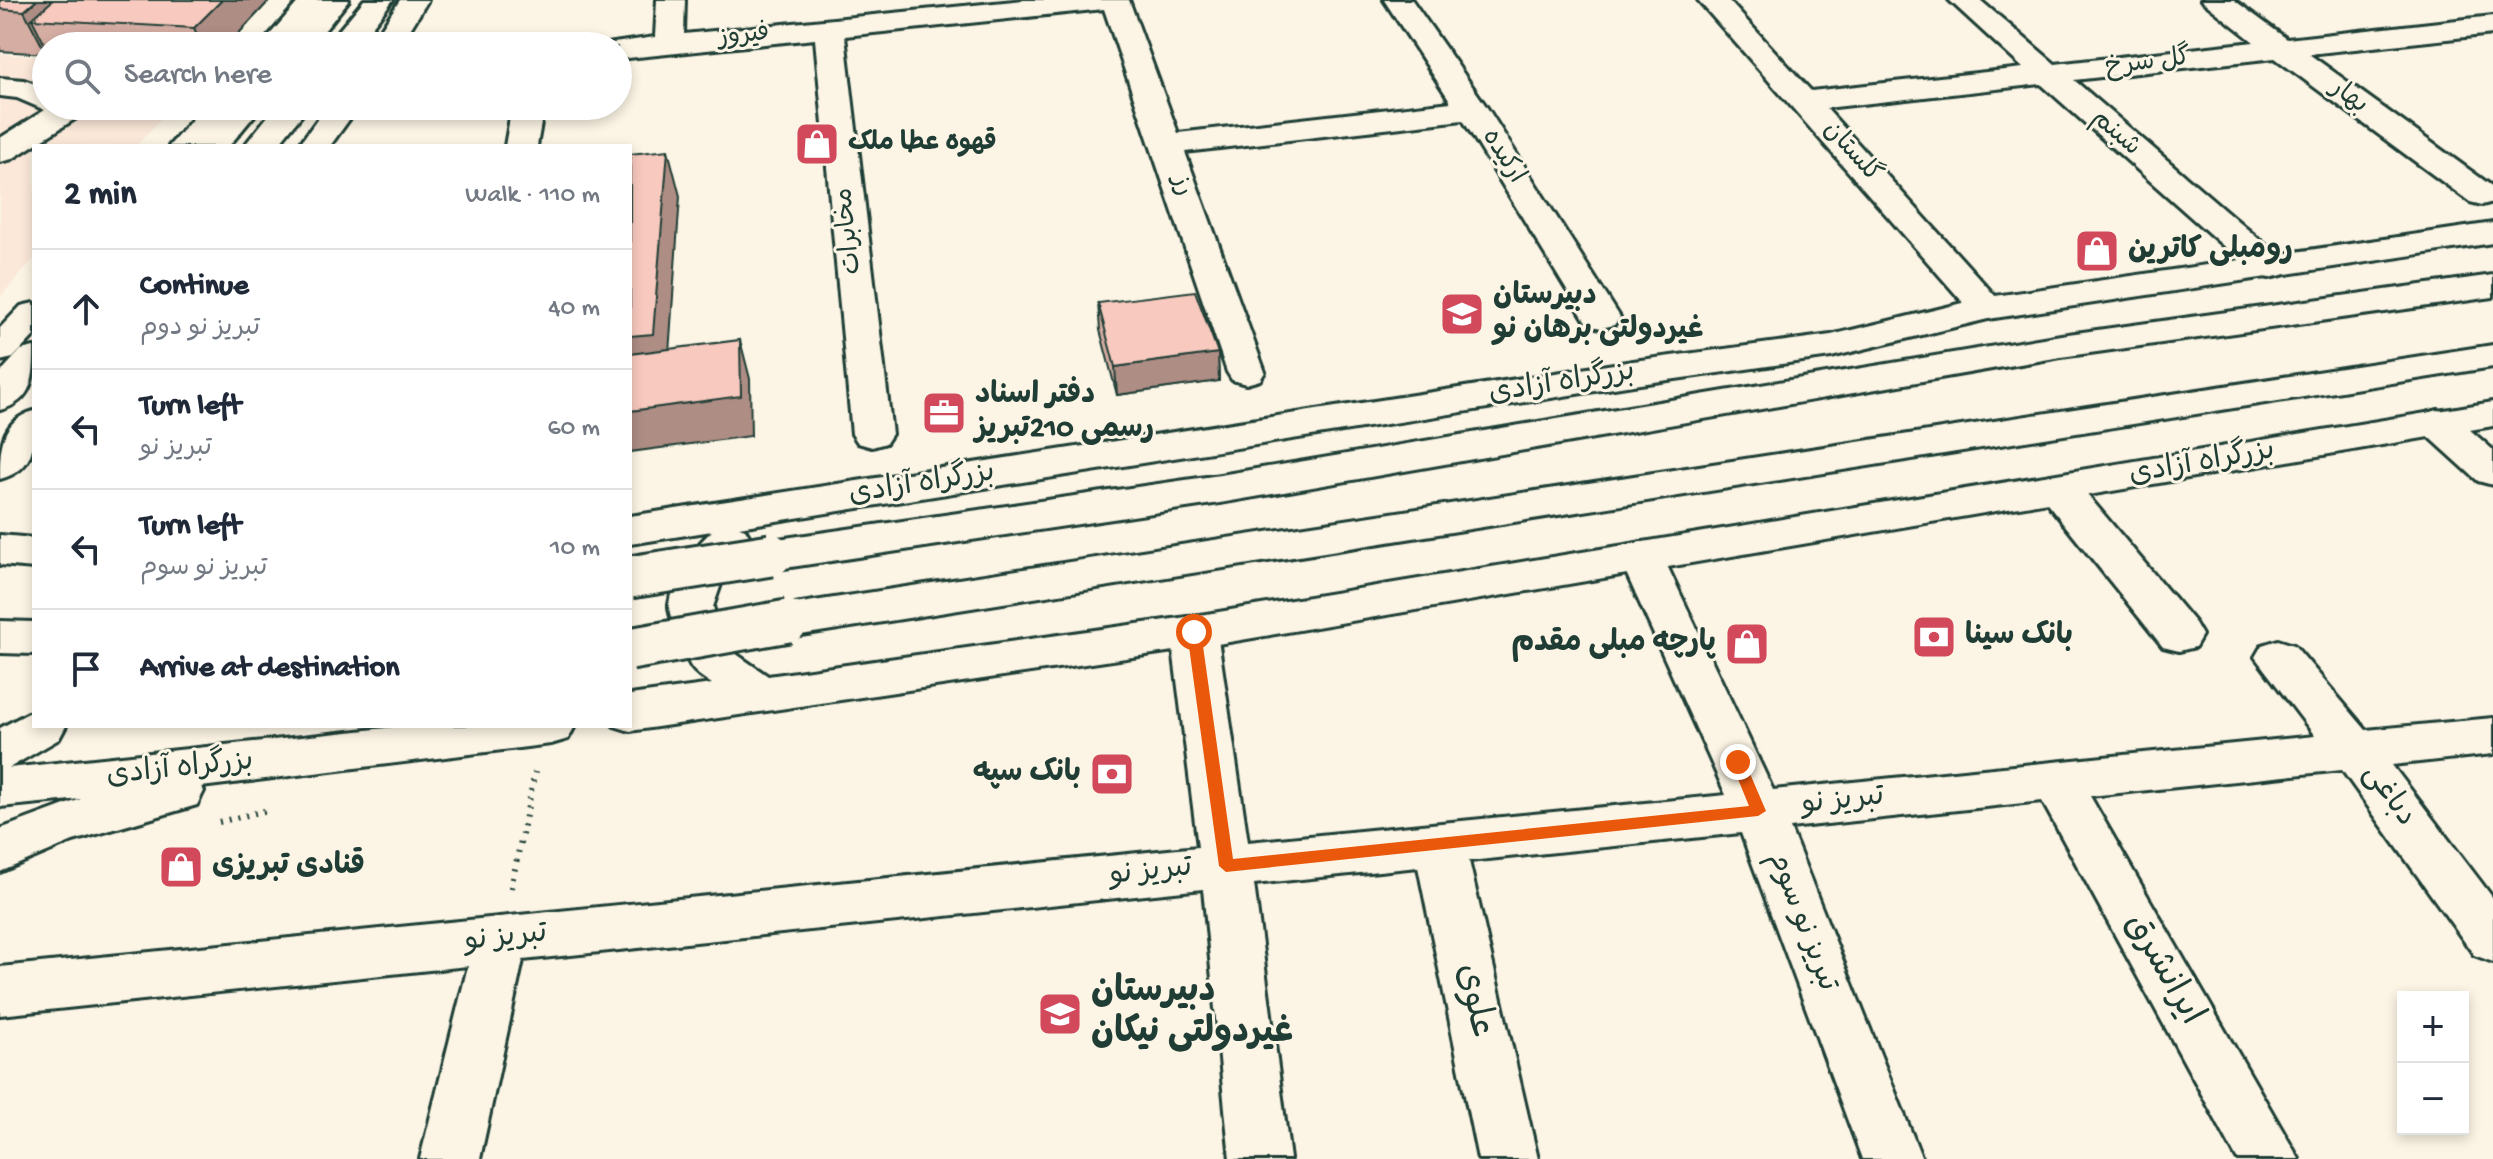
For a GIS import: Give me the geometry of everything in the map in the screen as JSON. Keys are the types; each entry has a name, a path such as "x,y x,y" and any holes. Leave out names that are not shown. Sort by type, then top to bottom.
{"main road":[{"path":"287,32 316,0"},
{"path":"308,32 335,0"},
{"path":"353,32 379,0"},
{"path":"394,32 414,0"},
{"path":"669,45 671,0"},
{"name":"فیروز","path":"632,49 829,29 968,7 1112,0"},
{"name":"رز","path":"1112,0 1246,372"},
{"name":"ارکیده","path":"1398,0 1472,109 1601,317"},
{"name":"گلستان","path":"1712,0 1988,308"},
{"name":"شبنم","path":"1963,0 2269,267"},
{"name":"بهار","path":"2215,0 2482,195"},
{"path":"2452,0 2492,26"},
{"name":"گل سرخ","path":"1805,101 2492,26"},
{"name":"مخابرات","path":"829,29 872,434"},
{"path":"0,87 24,89 32,93"},
{"path":"1166,144 1472,109"},
{"path":"0,152 51,120"},
{"path":"187,144 208,120"},
{"path":"214,144 234,120"},
{"path":"262,144 281,120"},
{"path":"315,144 333,120"},
{"path":"521,144 526,120"},
{"name":"بزرگراه آزادی","path":"632,530 1633,373 1831,346 1988,308 2493,233"},
{"name":"بزرگراه آزادی","path":"632,577 1220,489 2061,346 2493,286"},
{"path":"0,350 32,316"},
{"name":"بزرگراه آزادی","path":"632,649 788,621 2493,356"},
{"path":"0,398 32,360"},
{"name":"بزرگراه آزادی","path":"632,713 1194,632 2493,414"},
{"path":"2438,423 2493,472"},
{"path":"0,466 32,426"},
{"path":"2059,489 2179,635"},
{"path":"759,693 710,659 691,607 707,560 761,510"},
{"name":"تبریز نو سوم","path":"1641,557 1758,811 1892,1159"},
{"path":"1194,632 1226,866 1260,1159"},
{"path":"0,637 32,638"},
{"name":"دباغی","path":"2278,657 2354,750 2493,939"},
{"path":"0,719 32,717"},
{"path":"0,752 39,728"},
{"name":"بزرگراه آزادی","path":"0,788 288,759 539,728"},
{"name":"تبریز نو","path":"0,991 2493,736"},
{"path":"0,851 60,825 288,759"},
{"name":"ایرانشرق","path":"2055,780 2269,1159"},
{"name":"علوی","path":"1439,843 1508,1159"},
{"path":"450,1159 501,940"}],"path":[{"path":"501,940 547,728"}],"shaded area":[{"path":"0,54 32,56 32,120 159,120 138,144 32,144 32,261 0,297"}],"building":[{"path":"0,0 37,0 24,11 0,9"},
{"path":"53,0 222,0 194,28 32,19"},
{"path":"668,150 653,334 632,336 632,154"},
{"path":"1195,291 1218,353 1115,367 1098,303"},
{"path":"740,340 741,396 632,411 632,354"}],"place":[{"name":"قهوه عطا ملک","path":"817,144"},
{"name":"رومبلی کاترین","path":"2097,251"},
{"name":"دبیرستان غیردولتی برهان نو","path":"1462,314"},
{"name":"دفتر اسناد رسمی 210تبریز","path":"944,413"},
{"name":"بانک سینا","path":"1934,637"},
{"name":"پارچه مبلی مقدم","path":"1747,644"},
{"name":"بانک سپه","path":"1112,774"},
{"name":"قنادی تبریزی","path":"181,867"},
{"name":"دبیرستان غیردولتی نیکان","path":"1060,1014"}],"route":[{"path":"1194,632 1226,866 1758,811 1738,762"}]}
